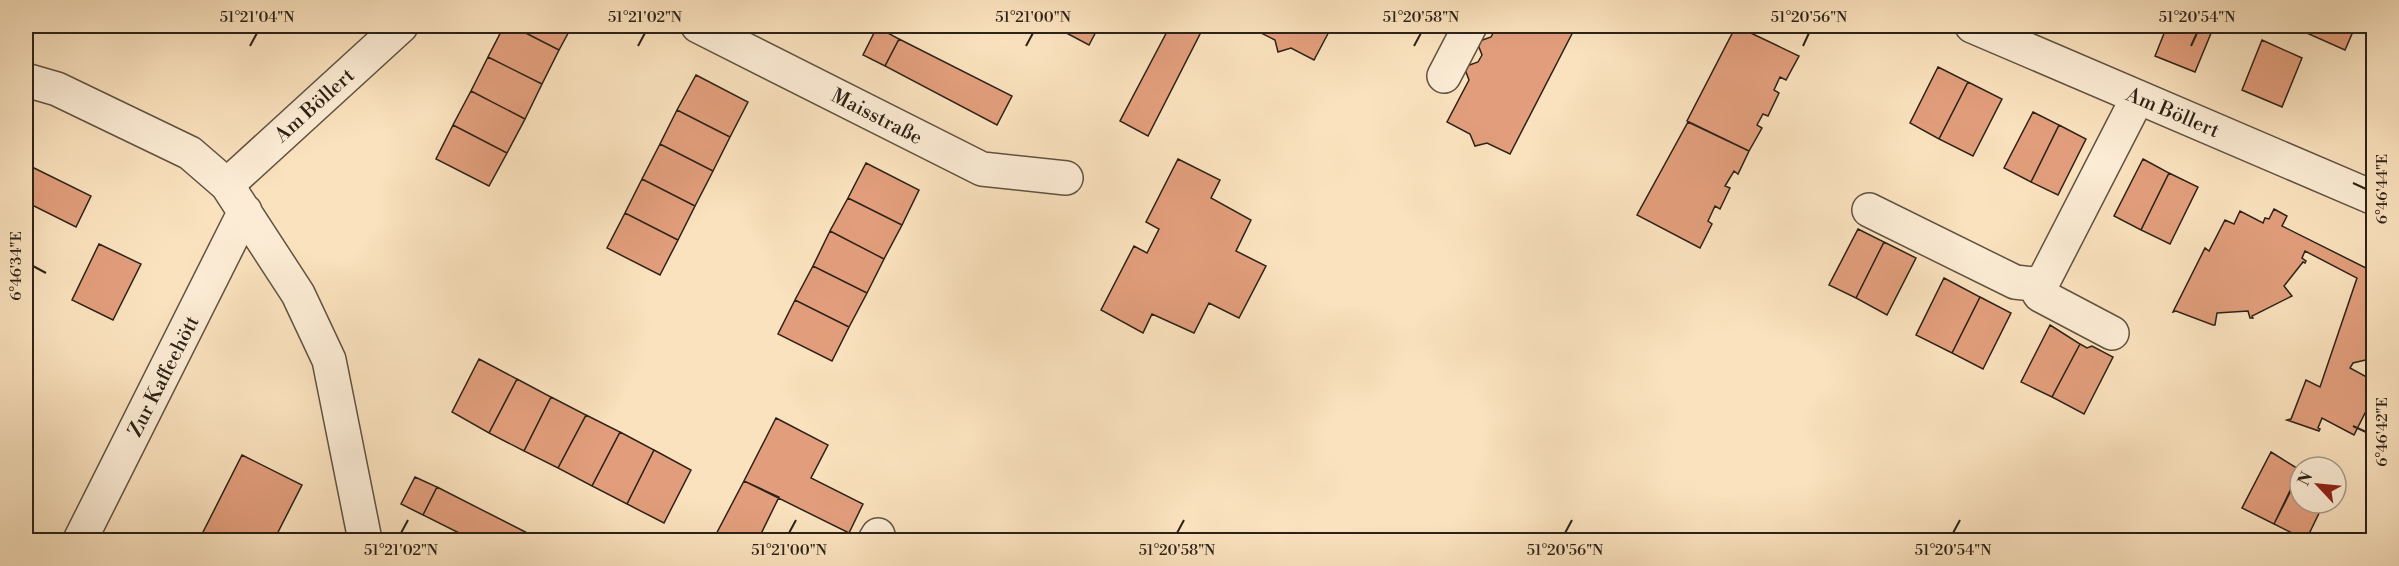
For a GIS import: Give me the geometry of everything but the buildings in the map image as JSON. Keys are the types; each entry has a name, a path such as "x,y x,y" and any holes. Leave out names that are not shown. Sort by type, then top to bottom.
{"street":[{"name":"Am Böllert","path":"236,198 401,26"},
{"name":"Maisstraße","path":"698,26 982,169 1066,178"},
{"path":"1444,76 1470,26"},
{"name":"Am Böllert","path":"1972,26 2373,198"},
{"path":"26,80 57,89 190,153 236,198 298,294 328,360 365,540"},
{"path":"1869,210 2015,282 2033,284 2044,280 2138,97"},
{"name":"Zur Kaffeehött","path":"80,540 236,198"},
{"path":"2033,284 2040,295 2112,333"}]}
